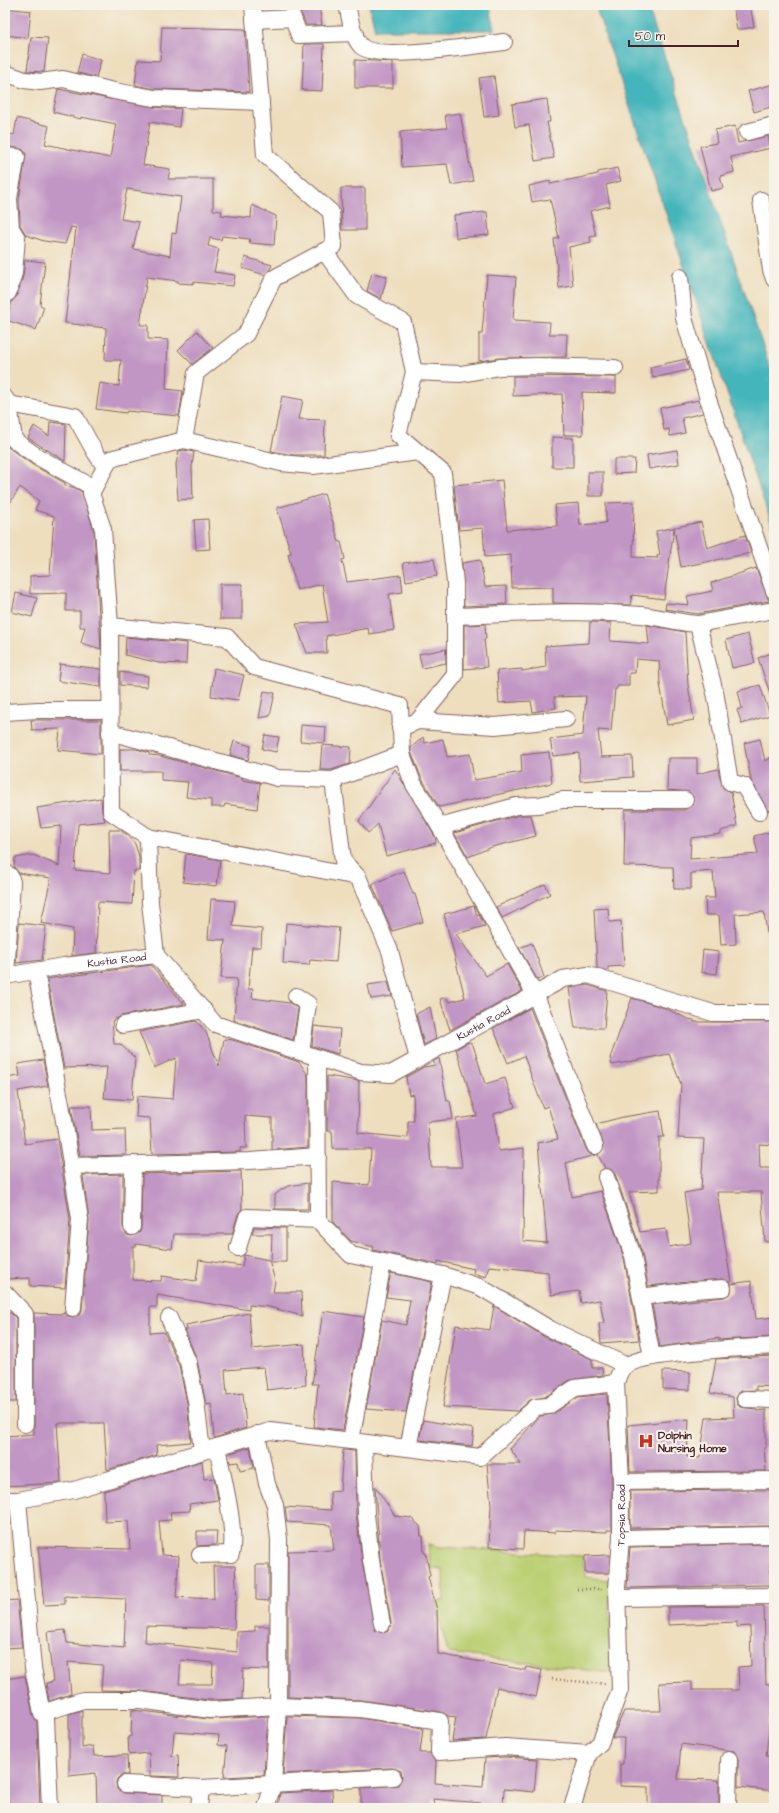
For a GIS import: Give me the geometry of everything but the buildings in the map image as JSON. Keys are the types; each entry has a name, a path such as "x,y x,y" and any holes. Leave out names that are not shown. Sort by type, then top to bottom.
{"street":[{"path":"347,5 360,45 369,51 396,54 504,42"},
{"path":"184,440 196,372 246,334 274,278 334,246 332,212 265,155 254,13 293,18 299,35 355,33"},
{"path":"5,72 25,80 40,82 63,79 114,91 154,98 261,102"},
{"path":"746,132 774,125"},
{"path":"5,156 17,157 9,198 10,228 17,238 14,273 6,297"},
{"path":"761,200 770,270 774,279"},
{"path":"324,251 357,296 402,322 414,372 398,435 443,473 455,582 455,675 418,721"},
{"path":"680,277 684,318 706,391 774,591"},
{"path":"414,372 461,374 500,367 536,366 615,368"},
{"path":"94,488 38,457 14,440 6,401 75,416 105,468"},
{"path":"358,877 148,837 111,812 109,710 110,626 103,529 91,493 110,459 184,440 281,462 313,466 418,452"},
{"path":"455,616 581,612 641,615 685,624 698,624 774,610"},
{"path":"698,624 716,697 730,782 744,786 759,812"},
{"path":"110,626 227,637 254,667 400,706 402,754 413,783 440,827 536,996 595,1146"},
{"path":"5,712 38,710 109,710"},
{"path":"400,728 418,721 495,726 566,719"},
{"path":"110,732 278,778 333,780 402,754"},
{"path":"333,780 343,861 358,877 390,951 418,1059"},
{"path":"440,827 516,806 539,805 562,800 685,800"},
{"path":"148,837 150,903 156,955"},
{"path":"5,872 10,876 12,882 6,976"},
{"name":"Kustia Road","path":"6,976 156,955 215,1024 361,1072 391,1074 536,996 564,979 588,975 713,1013 774,1013"},
{"path":"36,971 80,1218 73,1308"},
{"path":"296,996 308,1004 301,1052"},
{"path":"123,1025 204,1010"},
{"path":"317,1058 318,1220 351,1255 443,1275 480,1287 550,1329 625,1365 652,1357 703,1350 774,1346"},
{"path":"71,1166 250,1161 318,1156"},
{"path":"132,1227 134,1164"},
{"path":"606,1177 633,1256 652,1357"},
{"path":"238,1248 247,1217 318,1220"},
{"path":"382,1624 371,1560 357,1442 383,1262"},
{"path":"408,1448 443,1275"},
{"path":"641,1297 693,1290 723,1288"},
{"path":"5,1293 25,1314 25,1424"},
{"path":"170,1318 188,1362 196,1401 209,1449 228,1508 233,1547 231,1554 200,1554"},
{"name":"Topsia Road","path":"572,1808 576,1789 589,1753 600,1742 620,1690 618,1593 621,1538 621,1482 616,1383 619,1374 625,1365"},
{"path":"50,1808 46,1718 42,1713 33,1668 11,1500 74,1490 270,1431 480,1457 536,1407 548,1406 575,1388 616,1383"},
{"path":"745,1399 774,1400"},
{"path":"257,1434 268,1484 275,1505 279,1539 278,1706 273,1784 266,1808"},
{"path":"621,1482 774,1480"},
{"path":"621,1538 774,1535"},
{"path":"618,1593 772,1596"},
{"path":"42,1713 83,1700 140,1700 210,1710 278,1706 360,1709 440,1721 439,1752 505,1747 589,1753"},
{"path":"728,1808 729,1759"},
{"path":"125,1784 201,1788 393,1777"},
{"path":"200,1808 201,1788"}],"path":[{"path":"577,1589 618,1593"},
{"path":"552,1679 620,1686"}],"green space":[{"path":"428,1544 441,1547 582,1556 585,1577 609,1580 611,1673 448,1653 435,1600 444,1601 443,1570 431,1568"}],"water":[{"path":"369,5 490,5 494,30 375,30"},
{"path":"595,5 647,5 774,379 774,531"}],"place":[{"name":"Dolphin Nursing Home","path":"646,1441"}]}
